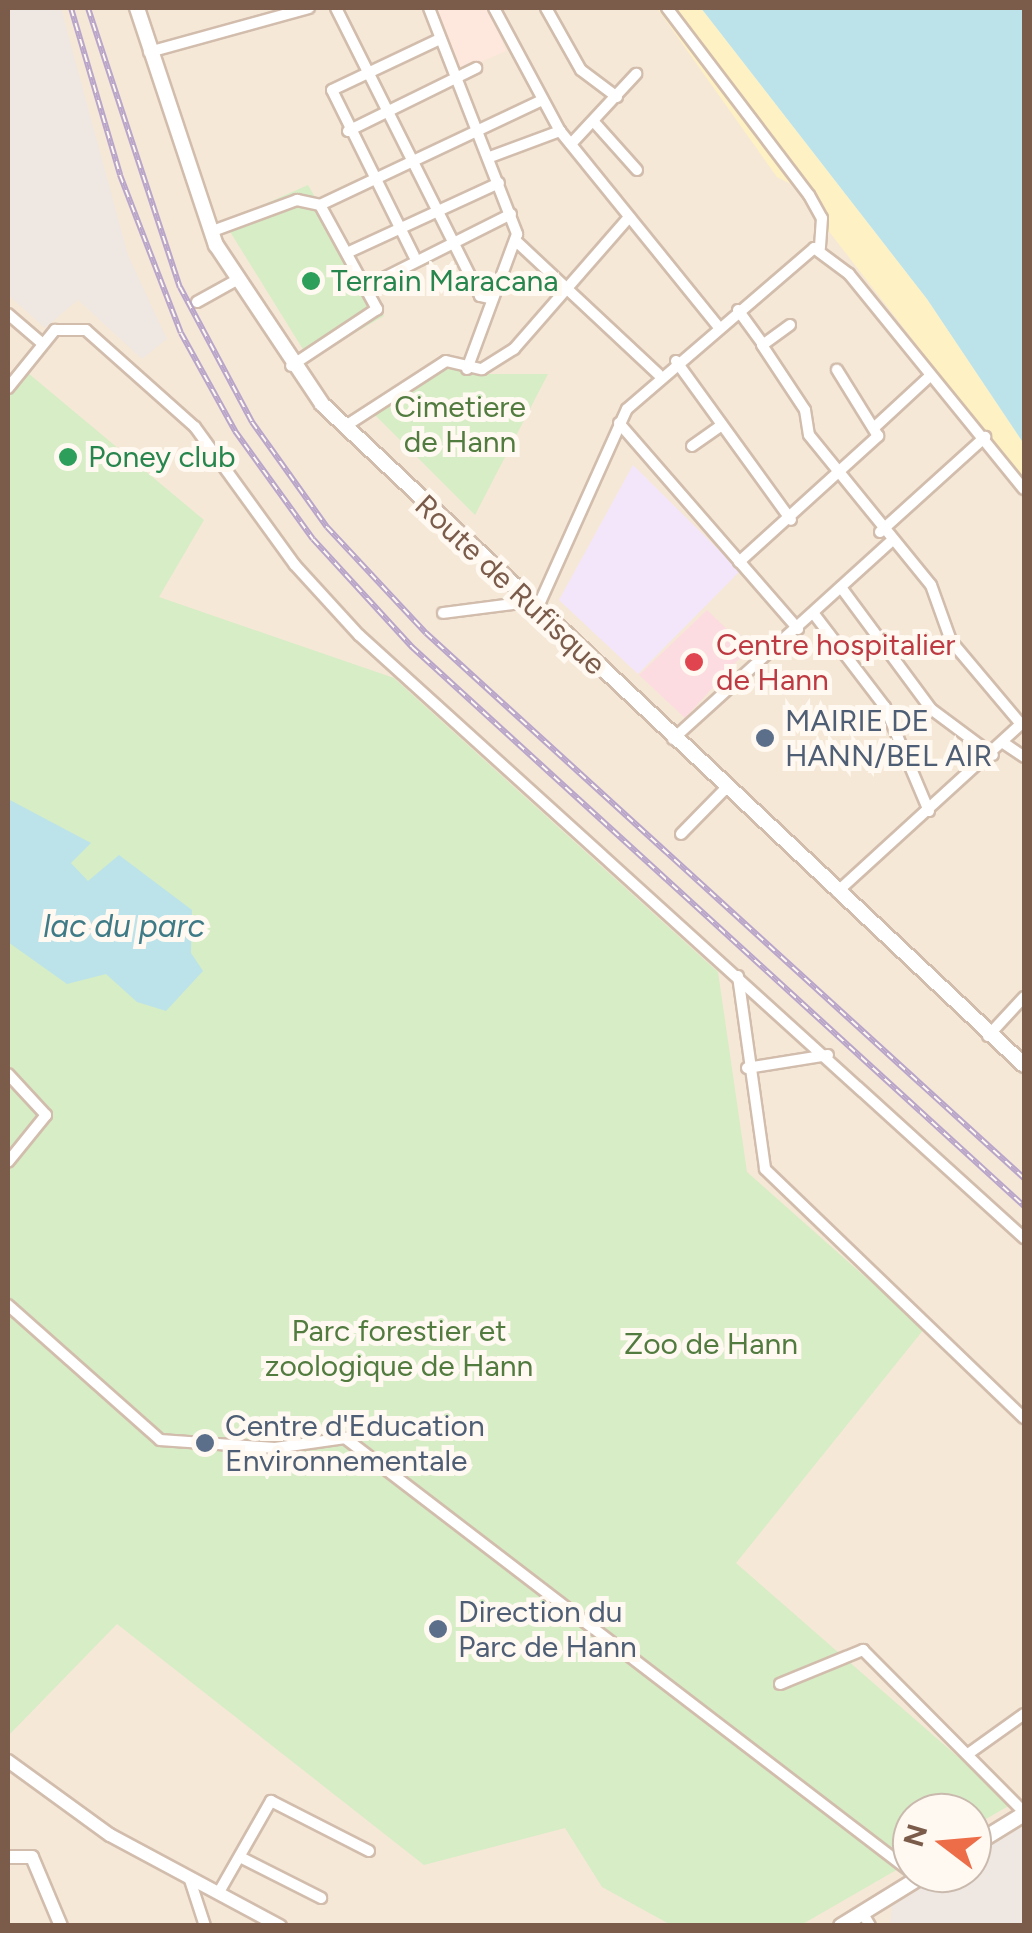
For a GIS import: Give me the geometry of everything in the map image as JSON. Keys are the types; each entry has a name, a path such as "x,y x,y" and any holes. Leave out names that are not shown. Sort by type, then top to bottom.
{"main road":[{"name":"Route de Rufisque","path":"137,8 210,232 235,281 291,366 344,427 988,1036 1024,1065"},
{"path":"992,1833 1024,1813"},
{"path":"841,1926 866,1919 900,1893"}],"street":[{"path":"149,52 310,8"},
{"path":"336,8 372,73 480,296 493,299"},
{"path":"428,8 500,182 516,241 467,368"},
{"path":"494,8 540,101 560,131 717,325"},
{"path":"546,8 580,70 617,97"},
{"path":"667,8 808,195 822,218 820,248 985,437 1024,489"},
{"path":"414,256 348,131 332,90 440,40"},
{"path":"348,131 476,68"},
{"path":"571,144 636,74"},
{"path":"210,232 297,200 320,205 478,126 540,101"},
{"path":"595,122 637,170"},
{"path":"490,157 560,131"},
{"path":"349,252 396,224 500,182"},
{"path":"291,366 376,315 368,286 320,205"},
{"path":"368,286 414,256 511,214"},
{"path":"344,427 446,361 467,368 514,349 568,282 629,217"},
{"path":"516,241 568,282 658,374"},
{"path":"443,612 533,606 619,423 658,374 820,248"},
{"path":"197,302 235,281"},
{"path":"738,310 762,343 842,478 889,544 931,585 952,641 1021,719 1005,744 836,892"},
{"path":"8,314 43,344"},
{"path":"762,343 790,325"},
{"path":"8,388 62,326 86,330 170,405 359,634 1024,1238"},
{"path":"676,361 791,520"},
{"path":"837,370 876,426"},
{"path":"739,562 842,478 876,426 930,376"},
{"path":"619,423 798,629"},
{"path":"692,446 721,426"},
{"path":"880,532 985,437"},
{"path":"673,739 843,590 889,544"},
{"path":"843,590 937,715 993,754"},
{"path":"814,614 886,707 929,811"},
{"path":"1005,744 1024,757"},
{"path":"681,834 726,788"},
{"path":"738,976 747,1068 765,1169 1024,1418"},
{"path":"988,1036 1024,998"},
{"path":"747,1068 828,1056"},
{"path":"8,1074 46,1115 8,1162"},
{"path":"8,1305 160,1440 276,1448 346,1438 892,1852"},
{"path":"780,1684 864,1650 1024,1813"},
{"path":"968,1754 1024,1714"},
{"path":"8,1760 190,1880 280,1926"},
{"path":"219,1892 276,1800 369,1851"},
{"path":"240,1856 320,1898"},
{"path":"8,1857 32,1857 61,1926"},
{"path":"190,1880 205,1926"}],"shaded area":[{"path":"8,8 701,8 1024,444 1024,1925 8,1926"},
{"path":"8,8 61,8 128,255 167,339 142,359 78,300 45,328 8,295"},
{"path":"433,8 489,8 506,51 458,72"},
{"path":"633,465 740,571 638,674 559,600"},
{"name":"Centre hospitalier de Hann","path":"707,610 748,649 685,718 639,675"},
{"path":"1024,1824 1024,1925 890,1925 892,1906 913,1893 992,1893 992,1844"}],"green space":[{"name":"Terrain Maracana","path":"308,185 384,316 309,359 224,222"},
{"name":"Cimetiere de Hann","path":"444,363 480,374 548,374 475,515 375,415"},
{"name":"Parc forestier et zoologique de Hann","path":"28,373 204,520 159,597 394,678 718,972 747,1172 924,1329 736,1563 1012,1804 992,1816 992,1793 892,1793 892,1873 801,1925 671,1925 602,1887 565,1828 424,1865 117,1624 8,1736 8,395"}],"sand":[{"path":"657,8 701,8 927,299 1024,444 1024,483 793,185 777,177"}],"water":[{"path":"701,8 1024,8 1024,444 927,299"},
{"name":"lac du parc","path":"8,799 91,843 71,863 88,881 119,855 192,910 191,953 203,971 166,1011 137,1002 106,974 67,984 8,942"}],"railway":[{"path":"71,8 120,175 181,333 235,431 313,539 412,647 1024,1206"},
{"path":"88,8 180,287 252,422 327,527 426,633 1024,1178"}],"place":[{"name":"Terrain Maracana","path":"311,281"},
{"name":"Poney club","path":"68,457"},
{"name":"Centre hospitalier de Hann","path":"694,662"},
{"name":"MAIRIE DE HANN/BEL AIR","path":"765,738"},
{"name":"Centre d'Education Environnementale","path":"205,1443"},
{"name":"Direction du Parc de Hann","path":"438,1629"}],"park label":[{"name":"Zoo de Hann","path":"711,1344"}]}
